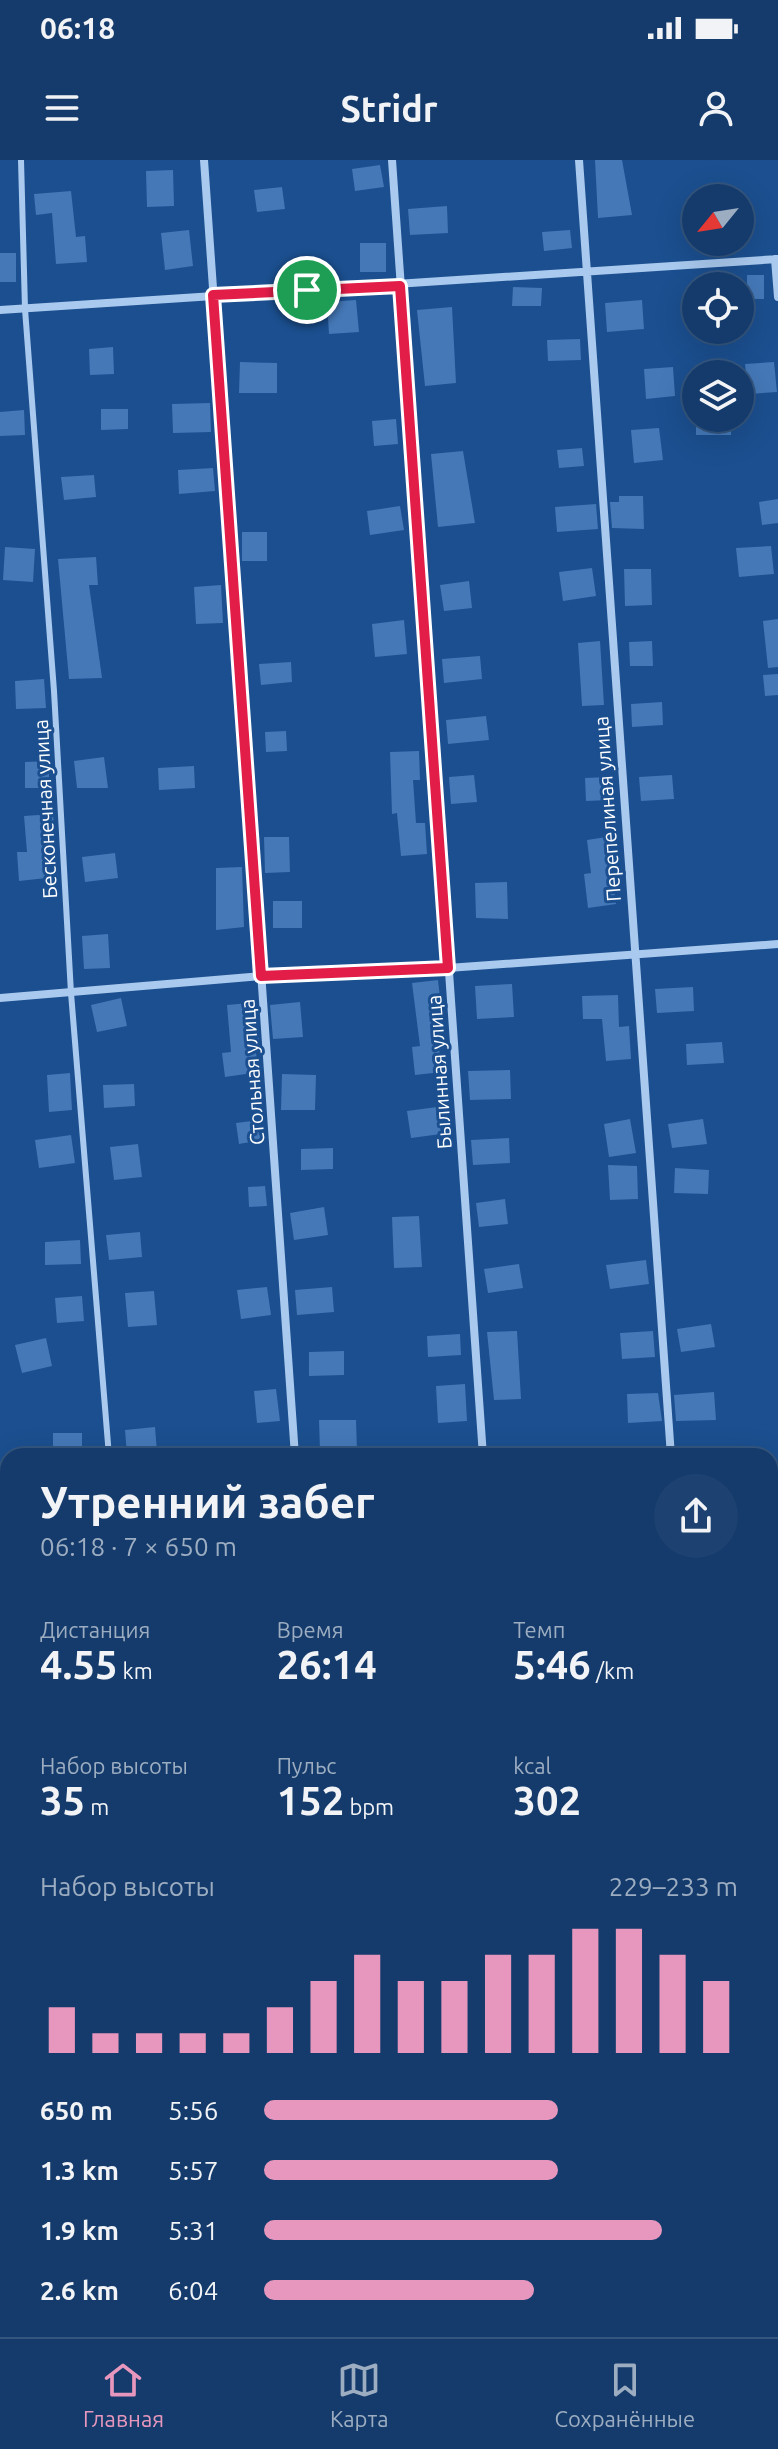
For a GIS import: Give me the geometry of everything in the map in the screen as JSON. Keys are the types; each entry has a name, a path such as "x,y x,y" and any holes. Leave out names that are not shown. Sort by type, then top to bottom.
{"street":[{"name":"Стольная улица","path":"204,160 294,1448"},
{"name":"Былинная улица","path":"392,160 482,1448"},
{"name":"Перепелиная улица","path":"579,160 670,1448"},
{"path":"0,310 777,259 778,297"},
{"path":"0,998 261,976 448,968 778,944"}],"lane":[{"name":"Бесконечная улица","path":"21,160 25,309 54,691 71,993 108,1448"}],"building":[{"path":"595,160 622,160 632,215 598,218"},
{"path":"380,165 384,187 355,191 352,169"},
{"path":"173,170 174,206 147,207 146,171"},
{"path":"282,187 285,209 257,212 254,190"},
{"path":"71,191 76,237 85,236 87,262 56,264 52,213 36,215 34,194"},
{"path":"447,206 448,233 410,235 408,209"},
{"path":"189,230 193,266 165,270 161,233"},
{"path":"570,230 572,248 544,251 542,232"},
{"path":"360,243 386,243 386,272 360,272"},
{"path":"0,253 16,253 16,282 0,282"},
{"path":"754,275 764,275 764,299 754,299"},
{"path":"513,287 542,288 541,306 512,306"},
{"path":"356,300 359,332 329,334 327,302"},
{"path":"642,300 644,329 607,332 605,303"},
{"path":"452,307 456,383 425,386 417,310"},
{"path":"580,339 581,360 548,361 547,340"},
{"path":"113,347 114,374 90,375 89,349"},
{"path":"240,362 277,363 277,393 239,393"},
{"path":"774,362 777,392 754,394 754,363"},
{"path":"673,367 675,396 646,399 644,369"},
{"path":"210,403 211,432 173,433 172,404"},
{"path":"101,409 128,409 128,429 101,430"},
{"path":"24,410 25,435 0,436 0,412"},
{"path":"396,419 398,444 374,446 372,421"},
{"path":"659,428 663,460 634,463 631,430"},
{"path":"696,432 731,432 731,435 696,435"},
{"path":"582,448 584,466 559,468 557,450"},
{"path":"463,451 475,523 438,527 431,454"},
{"path":"213,468 215,491 179,494 178,470"},
{"path":"94,475 96,497 64,500 61,477"},
{"path":"619,496 643,496 644,529 612,528 610,502 619,502"},
{"path":"778,499 778,523 762,525 759,502"},
{"path":"596,504 598,529 557,532 555,507"},
{"path":"400,506 404,530 370,535 367,511"},
{"path":"242,532 267,532 267,561 242,561"},
{"path":"771,546 774,574 739,577 736,548"},
{"path":"5,547 35,549 33,582 3,580"},
{"path":"96,557 98,585 89,585 102,678 69,679 58,559"},
{"path":"592,568 596,596 563,601 559,572"},
{"path":"624,569 651,569 652,605 625,606"},
{"path":"469,581 472,608 444,611 440,585"},
{"path":"221,585 223,623 196,624 194,587"},
{"path":"778,619 778,667 768,668 763,621"},
{"path":"404,620 407,654 375,657 372,624"},
{"path":"600,641 604,705 582,706 578,643"},
{"path":"652,641 653,666 630,666 629,642"},
{"path":"480,656 482,679 444,683 442,659"},
{"path":"291,662 292,682 261,685 259,664"},
{"path":"778,674 778,695 765,696 763,675"},
{"path":"44,679 46,708 16,709 15,681"},
{"path":"662,702 663,725 632,727 631,704"},
{"path":"486,716 489,740 448,744 446,720"},
{"path":"286,731 287,751 266,752 265,732"},
{"path":"419,751 420,780 413,780 416,823 425,823 427,854 401,856 397,813 392,814 390,752"},
{"path":"104,757 108,788 77,788 74,761"},
{"path":"49,761 49,788 25,788 25,762"},
{"path":"194,766 195,788 159,790 158,768"},
{"path":"474,775 477,802 451,804 449,777"},
{"path":"672,775 674,799 641,801 639,777"},
{"path":"608,777 609,800 586,801 585,778"},
{"path":"53,814 55,838 43,839 47,878 19,881 17,852 27,852 24,816"},
{"path":"613,836 616,858 610,859 616,904 588,908 584,874 591,873 587,840"},
{"path":"264,837 289,837 290,872 265,873"},
{"path":"115,853 118,878 85,882 82,857"},
{"path":"242,867 244,927 216,930 216,868"},
{"path":"507,882 508,919 476,918 475,883"},
{"path":"273,901 302,901 302,928 273,928"},
{"path":"108,934 110,968 84,969 82,936"},
{"path":"438,980 443,1023 436,1024 442,1072 415,1075 412,1047 420,1046 412,983"},
{"path":"512,984 514,1017 477,1019 475,986"},
{"path":"693,987 694,1011 657,1013 655,989"},
{"path":"618,995 619,1027 629,1026 631,1059 606,1061 602,1019 583,1019 582,996"},
{"path":"121,998 127,1026 97,1032 91,1005"},
{"path":"300,1002 303,1037 273,1039 270,1005"},
{"path":"250,1003 250,1006 256,1006 259,1040 254,1041 259,1072 225,1077 222,1053 231,1052 227,1005"},
{"path":"722,1042 724,1063 687,1065 686,1044"},
{"path":"510,1070 511,1099 470,1100 468,1071"},
{"path":"70,1073 72,1110 49,1112 47,1075"},
{"path":"282,1074 316,1075 315,1110 281,1110"},
{"path":"134,1084 135,1106 104,1108 103,1085"},
{"path":"437,1107 441,1134 411,1138 407,1111"},
{"path":"630,1119 636,1153 609,1157 604,1124"},
{"path":"703,1119 707,1144 672,1148 668,1124"},
{"path":"259,1120 262,1140 239,1144 236,1123"},
{"path":"71,1135 75,1163 39,1168 35,1140"},
{"path":"509,1138 510,1163 473,1165 471,1140"},
{"path":"138,1144 142,1177 114,1180 110,1147"},
{"path":"333,1148 333,1169 301,1170 301,1149"},
{"path":"608,1165 637,1166 638,1199 610,1200"},
{"path":"675,1168 709,1170 708,1194 674,1193"},
{"path":"265,1186 267,1206 249,1207 248,1187"},
{"path":"505,1199 508,1224 479,1227 476,1203"},
{"path":"324,1207 328,1235 294,1240 290,1213"},
{"path":"419,1216 422,1267 394,1268 392,1217"},
{"path":"140,1232 142,1257 109,1260 106,1235"},
{"path":"80,1240 81,1264 45,1265 45,1242"},
{"path":"646,1260 649,1284 610,1289 606,1265"},
{"path":"519,1264 523,1288 488,1293 484,1269"},
{"path":"267,1287 271,1315 241,1319 237,1290"},
{"path":"332,1287 334,1312 297,1315 295,1290"},
{"path":"154,1291 157,1325 128,1327 125,1293"},
{"path":"82,1296 84,1321 57,1323 55,1298"},
{"path":"711,1324 715,1347 681,1352 677,1329"},
{"path":"517,1331 521,1399 494,1400 487,1332"},
{"path":"653,1331 655,1357 622,1359 620,1333"},
{"path":"460,1334 461,1355 428,1357 427,1336"},
{"path":"46,1338 52,1366 22,1373 15,1345"},
{"path":"344,1351 344,1375 309,1376 309,1352"},
{"path":"465,1384 467,1421 438,1423 436,1386"},
{"path":"276,1389 280,1421 257,1423 254,1391"},
{"path":"714,1392 716,1420 676,1421 674,1395"},
{"path":"658,1393 662,1421 628,1423 627,1394"},
{"path":"319,1420 356,1420 357,1448 320,1448"},
{"path":"155,1427 157,1448 126,1448 125,1430"},
{"path":"53,1433 82,1433 82,1448 53,1448"}],"route":[{"path":"400,286 448,968 261,976 213,295 307,290 400,286"}]}
